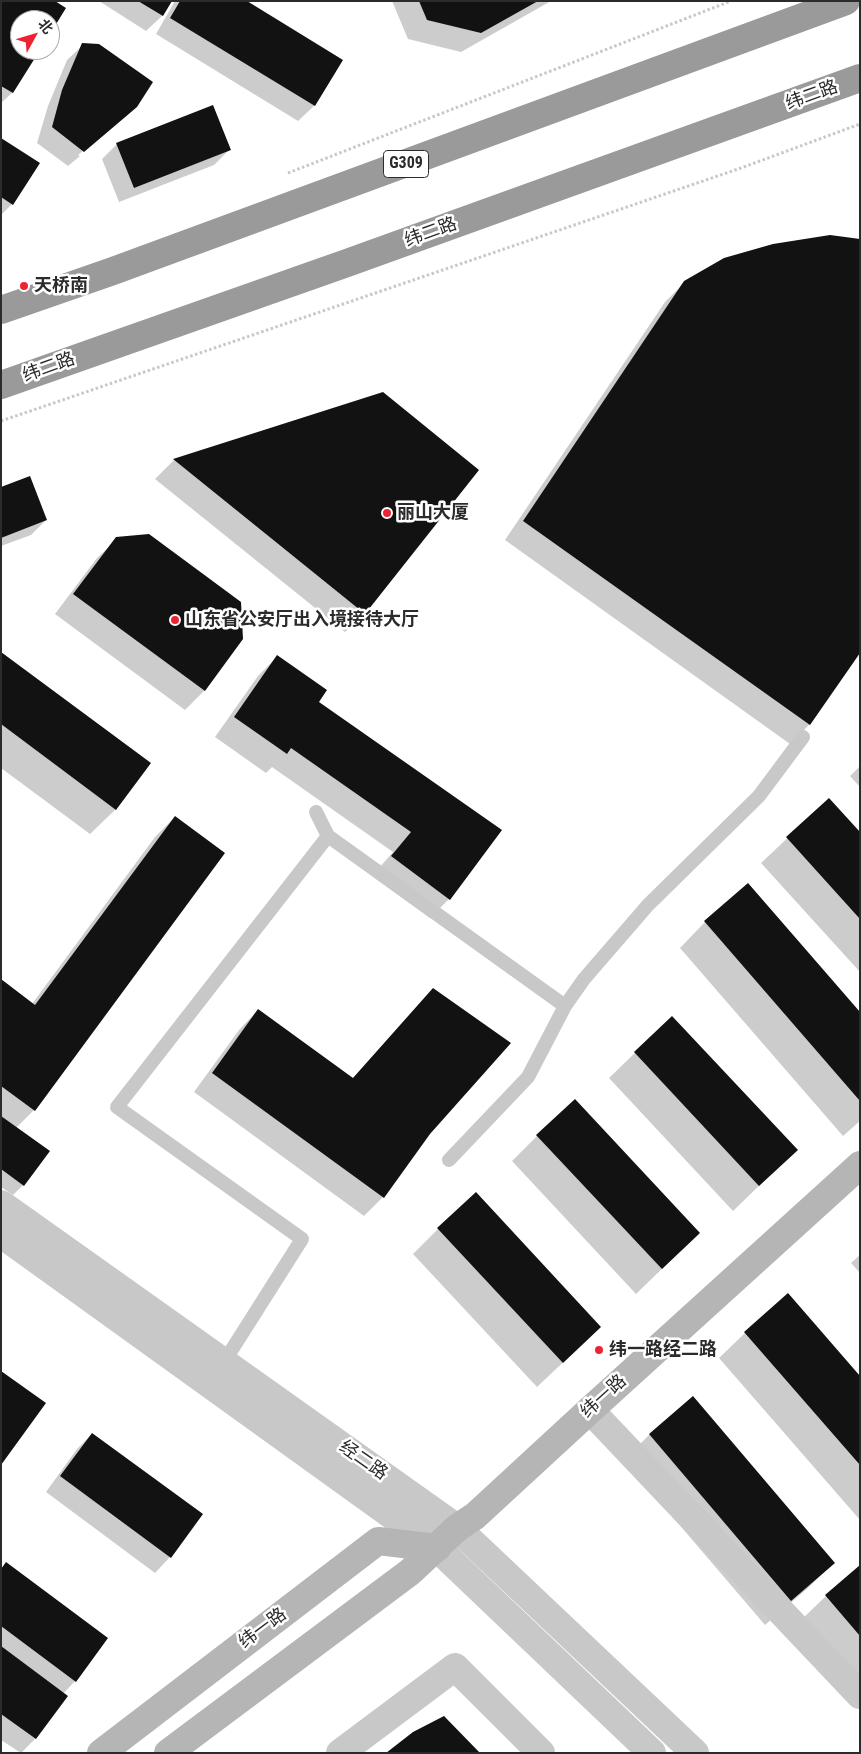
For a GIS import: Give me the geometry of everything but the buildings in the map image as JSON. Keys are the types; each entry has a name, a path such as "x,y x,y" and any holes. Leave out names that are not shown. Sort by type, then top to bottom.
{"highway":[{"name":"G309","path":"1,310 141,261 846,1"},
{"name":"纬二路","path":"1,385 356,260 860,78"}],"main road":[{"name":"纬一路","path":"168,1753 410,1572 457,1528 475,1516 860,1165"},
{"name":"纬一路","path":"101,1753 378,1541 437,1548"}],"street":[{"name":"经二路","path":"1,1204 457,1528 695,1753"},
{"name":"经二路","path":"1,1234 437,1548 652,1753"},
{"path":"590,1410 860,1695"},
{"path":"340,1753 454,1667 541,1753"}],"lane":[{"path":"449,1160 528,1077 565,1006 584,980 648,905 759,796 803,737"},
{"path":"316,812 328,836 565,1006"},
{"path":"224,1362 302,1239 117,1107 328,836"}],"path":[{"path":"284,174 730,1"},
{"path":"1,420 741,168 860,124"}],"place":[{"name":"天桥南","path":"24,286"},
{"name":"丽山大厦","path":"387,513"},
{"name":"山东省公安厅出入境接待大厅","path":"175,620"},
{"name":"纬一路经二路","path":"599,1350"}]}
